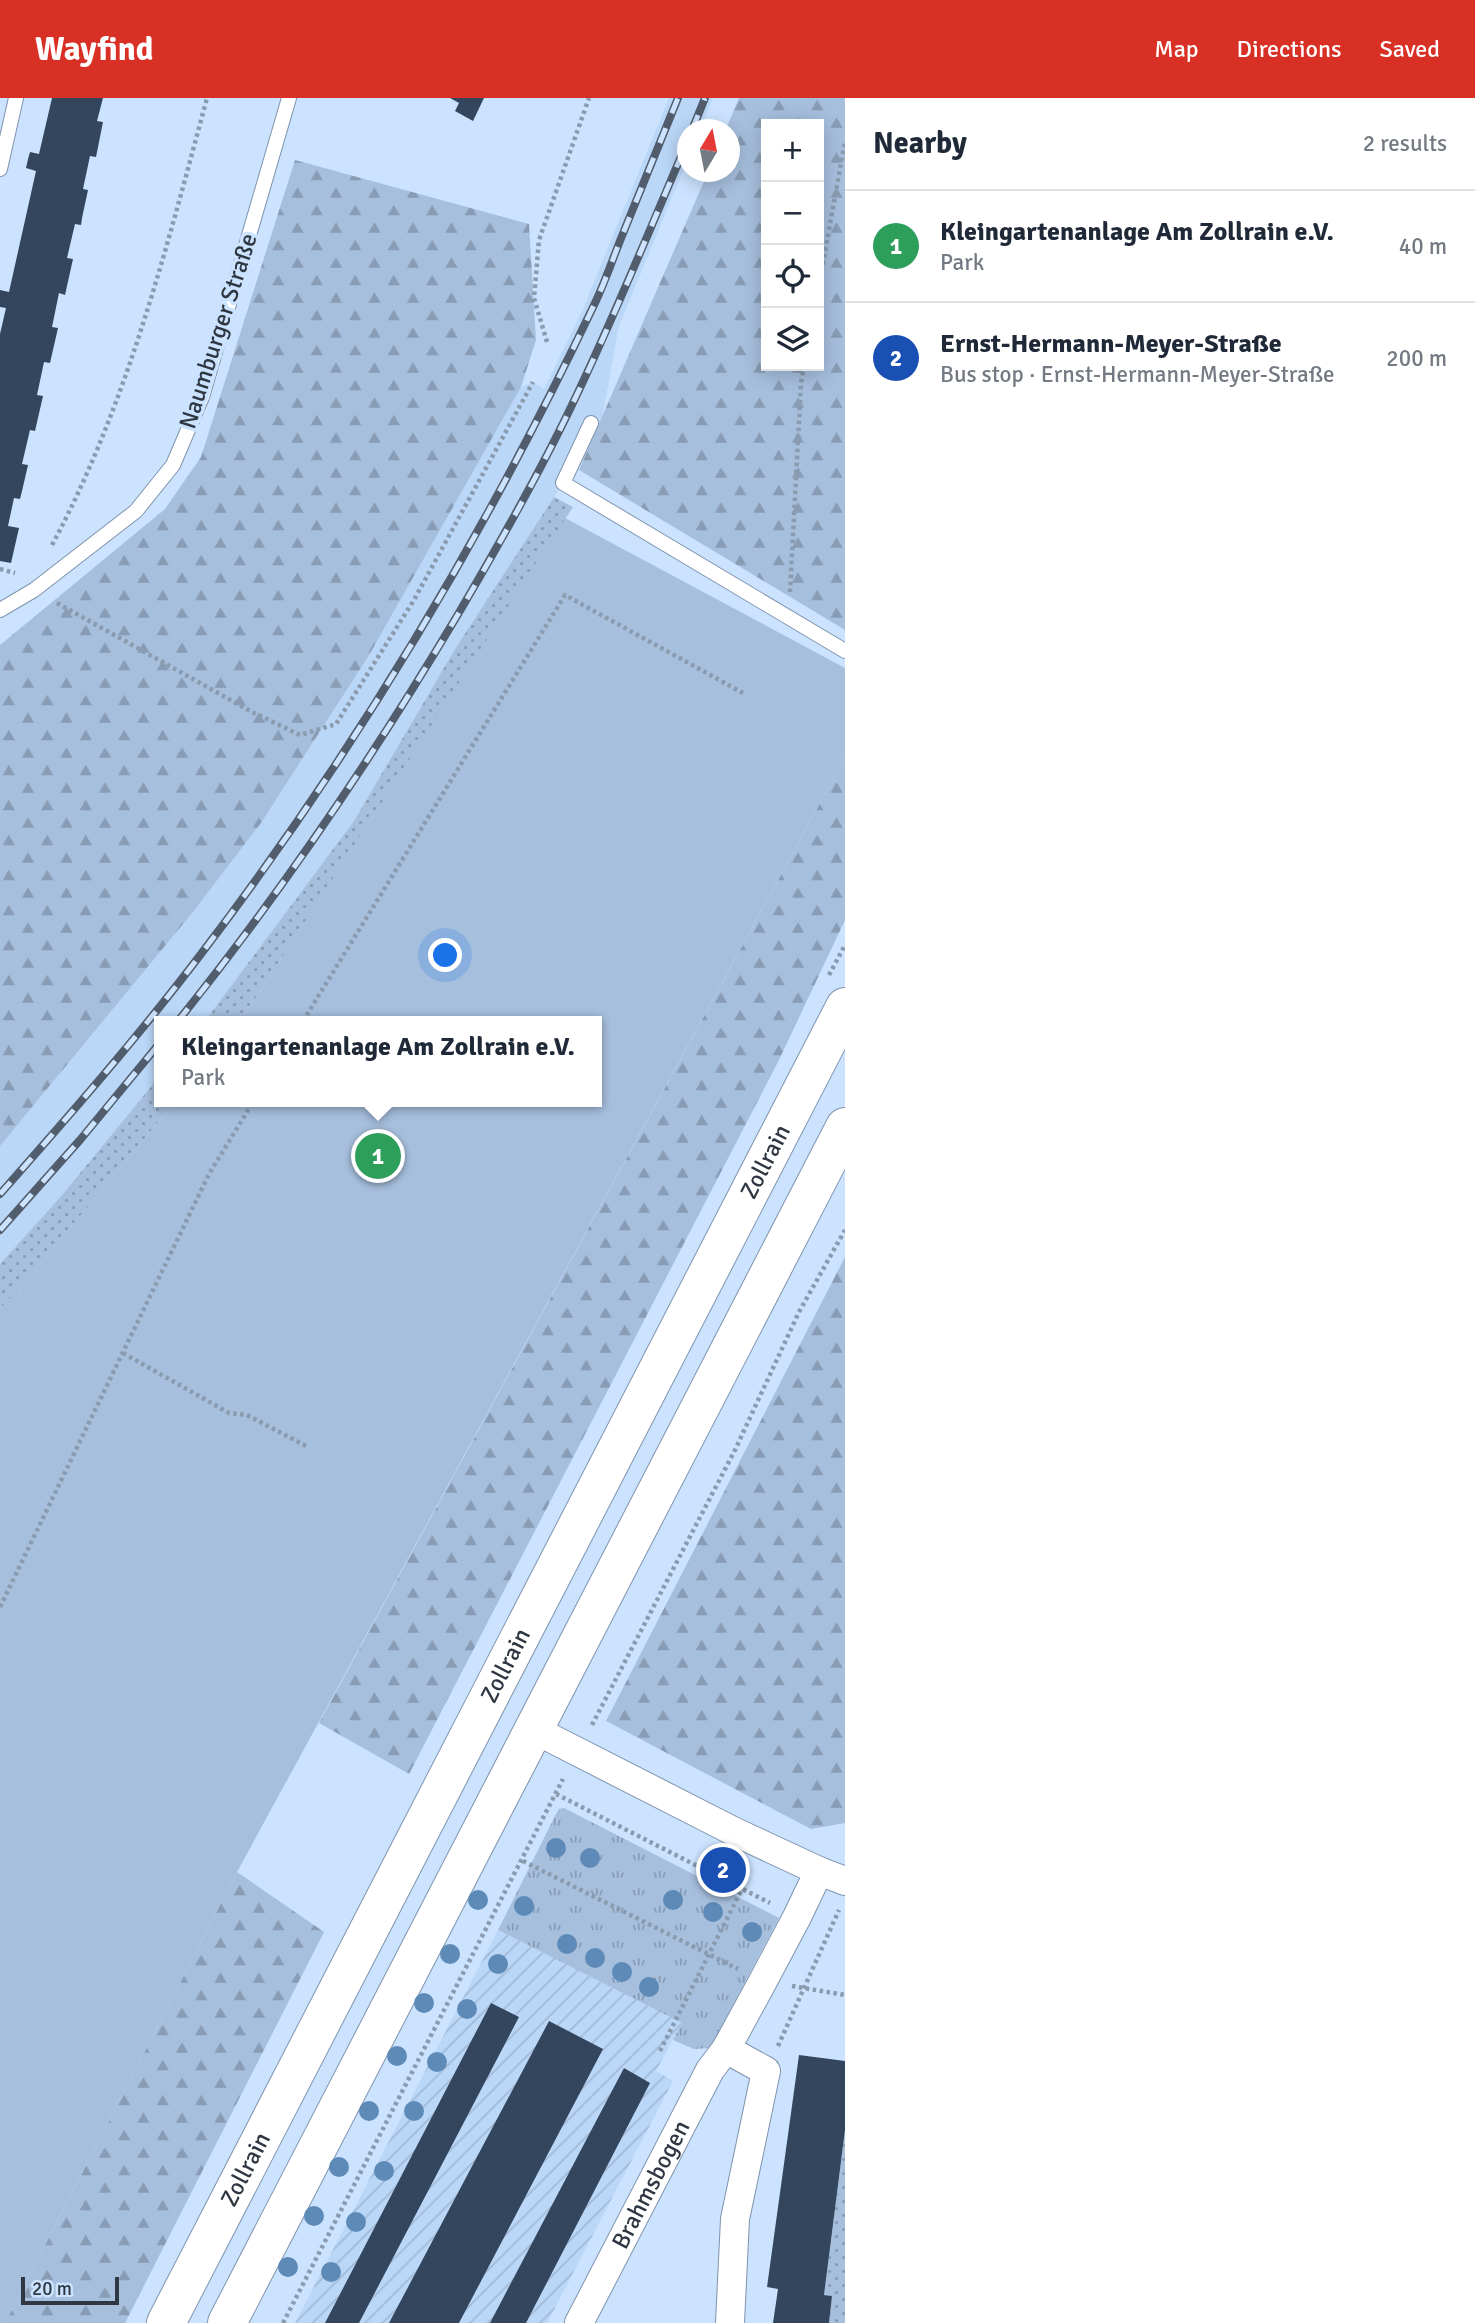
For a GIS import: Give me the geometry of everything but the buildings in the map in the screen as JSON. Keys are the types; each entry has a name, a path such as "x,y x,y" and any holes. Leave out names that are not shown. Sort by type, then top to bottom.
{"main road":[{"name":"Zollrain","path":"166,2323 845,1007"},
{"path":"227,2323 845,1127"},
{"path":"485,1704 533,1729"}],"street":[{"path":"533,1729 733,1831 819,1871 842,1894"},
{"name":"Brahmsbogen","path":"579,2323 710,2070 726,2049 819,1871"},
{"path":"726,2049 766,2071 735,2219 730,2323"}],"lane":[{"path":"0,169 16,98"},
{"name":"Naumburger Straße","path":"0,610 34,590 136,511 173,465 202,397 289,98"},
{"path":"591,423 563,483 845,651"}],"path":[{"path":"207,98 164,256 127,376 76,500 40,568 34,590 252,712 300,735 336,724 414,600 533,383"},
{"path":"547,342 534,298 539,240 589,98"},
{"path":"824,257 845,141"},
{"path":"789,619 803,371"},
{"path":"306,1016 565,595 743,693"},
{"path":"0,1607 209,1174 250,1107"},
{"path":"283,2323 735,1450 799,1312 845,1230"},
{"path":"123,1353 229,1413 247,1415 308,1447"},
{"path":"556,1794 797,1917"},
{"path":"523,1861 763,1981 845,1995"},
{"path":"660,2050 742,1889"},
{"path":"766,2071 842,1894"}],"shaded area":[{"path":"669,98 713,98 704,119 677,119 678,182 619,326 599,435 554,497 455,649 354,821 209,1016 154,1016 154,1083 63,1194 0,1264 0,1146 193,912 261,823 368,657 521,387 533,382 544,389 583,309"},
{"path":"498,1930 682,2023 656,2071 673,2081 547,2323 295,2323"}],"green space":[{"path":"739,98 845,98 845,630 579,470 704,182 740,182 740,119 730,119"},
{"path":"295,160 529,224 536,340 521,387 368,657 261,823 193,912 0,1146 0,645 165,509 201,457"},
{"path":"554,497 573,507 244,1016 209,1016 354,821 455,649"},
{"path":"565,518 845,668 845,757 237,1872 5,2323 0,2323 0,1309 171,1107 602,1107 602,1016 244,1016"},
{"path":"845,757 845,920 779,1060 409,1774 319,1723"},
{"path":"154,1083 154,1107 171,1107 0,1309 0,1264 63,1194"},
{"path":"845,1257 845,1823 811,1829 606,1721"},
{"path":"564,1808 779,1918 710,2048 694,2049 673,2040 682,2023 498,1930 556,1814 559,1809"},
{"path":"237,1872 324,1932 125,2323 5,2323"},
{"path":"845,2130 845,2323 829,2323 832,2296 824,2295"}],"railway":[{"path":"0,1194 128,1046 201,954 258,877 365,720 463,557 553,389 603,285 678,98"},
{"path":"696,119 705,98"},
{"path":"182,1016 253,924 325,823 392,721 487,565 571,407 677,166"},
{"path":"0,1230 80,1140 154,1050"}],"place":[{"name":"Kleingartenanlage Am Zollrain e.V.","path":"378,1156"},
{"name":"Ernst-Hermann-Meyer-Straße","path":"723,1870"}]}
